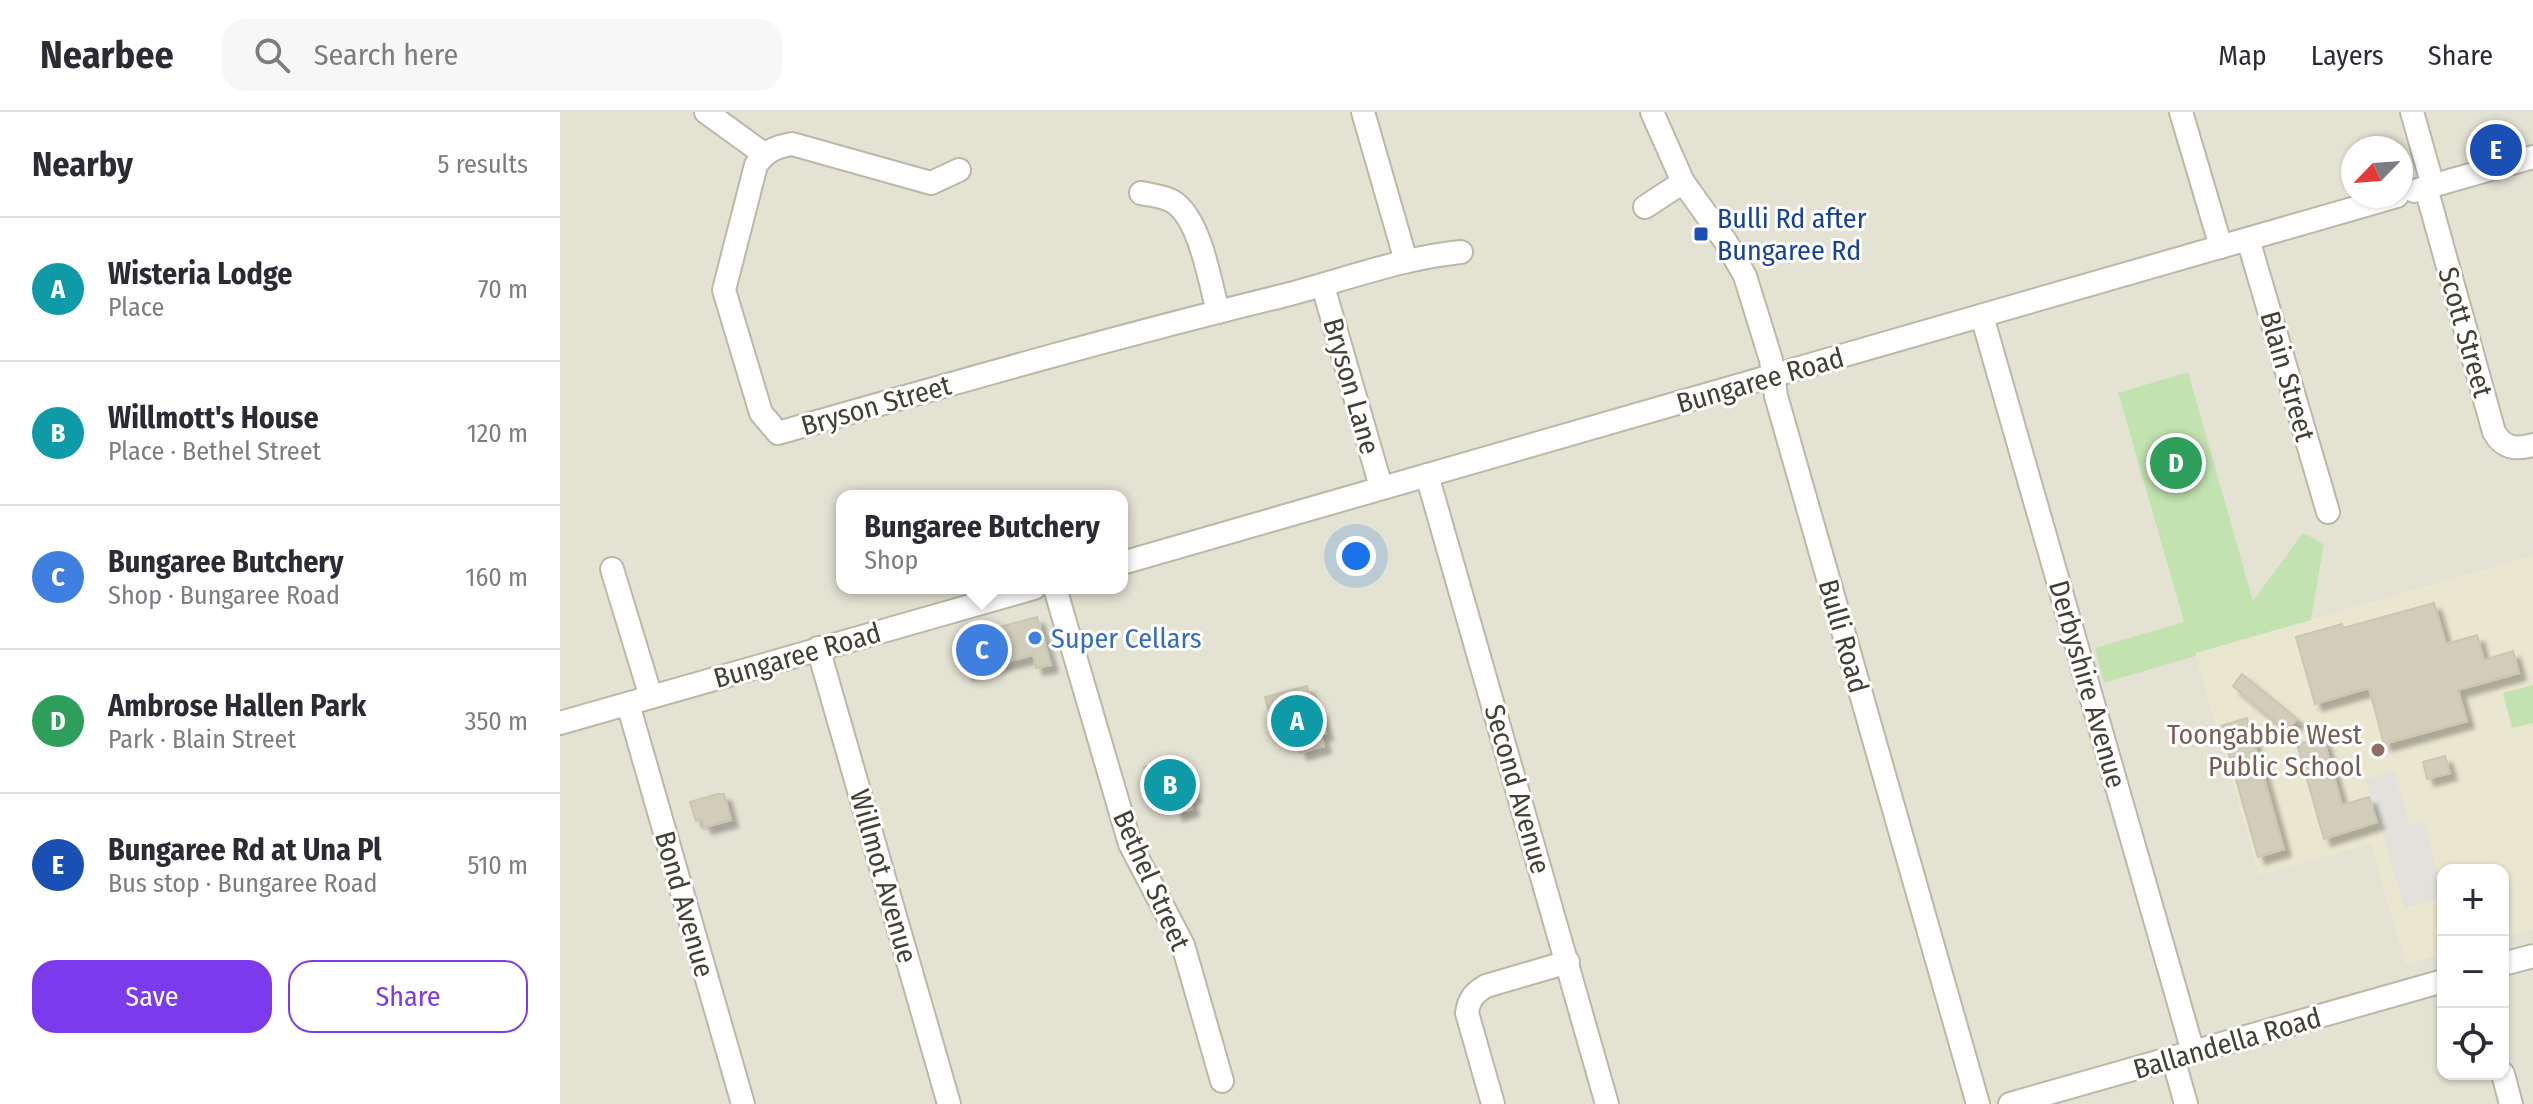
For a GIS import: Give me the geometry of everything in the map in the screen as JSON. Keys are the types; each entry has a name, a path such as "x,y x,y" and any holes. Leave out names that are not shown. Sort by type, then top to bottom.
{"street":[{"path":"706,112 764,154 775,147 792,144 931,183 959,170"},
{"path":"1363,112 1406,261"},
{"name":"Bulli Road","path":"1652,112 1683,182 1726,242 1745,276 1771,360 1776,396 1978,1104"},
{"path":"2181,112 2221,247"},
{"name":"Scott Street","path":"2412,112 2494,432 2509,447 2533,445"},
{"name":"Bryson Street","path":"764,154 756,165 724,290 761,413 778,433 1047,356 1323,286 1406,261 1461,252"},
{"name":"Bungaree Road","path":"2413,192 2533,157"},
{"path":"1645,207 1683,182"},
{"path":"1141,193 1171,201 1188,215 1218,312"},
{"name":"Bungaree Road","path":"1128,561 2357,208"},
{"name":"Blain Street","path":"2248,239 2328,512"},
{"name":"Bryson Lane","path":"1323,286 1381,487"},
{"name":"Derbyshire Avenue","path":"1982,316 2183,1055 2186,1104"},
{"name":"Second Avenue","path":"1427,475 1607,1104"},
{"path":"612,569 651,697"},
{"name":"Bungaree Road","path":"560,723 1012,594"},
{"name":"Bethel Street","path":"1057,594 1130,844 1183,945 1222,1081"},
{"name":"Willmot Avenue","path":"818,648 949,1104"},
{"name":"Bond Avenue","path":"628,704 743,1104"},
{"path":"2509,962 2533,956"},
{"path":"1493,1104 1467,1013 1469,1002 1476,992 1486,986 1568,962"},
{"name":"Ballandella Road","path":"2010,1104 2437,983"},
{"path":"2505,1080 2511,1104"}],"shaded area":[{"path":"560,112 2533,112 2533,556 2311,620 2324,545 2253,602 2188,373 2118,394 2184,623 2095,648 2105,683 2196,656 2259,874 2371,843 2406,964 2437,956 2437,1080 2509,1080 2509,935 2533,929 2533,1104 560,1104"},
{"name":"Toongabbie West Public School","path":"2533,556 2533,929 2509,935 2509,864 2437,864 2437,956 2406,964 2371,843 2259,875 2195,653"},
{"path":"2394,771 2410,825 2423,822 2437,870 2437,899 2404,908 2381,826 2385,825 2384,821 2378,822 2366,779"}],"green space":[{"path":"2188,372 2253,601 2303,533 2324,544 2311,620 2104,683 2095,648 2184,622 2118,393"},
{"path":"2533,685 2533,723 2512,728 2503,693"}],"building":[{"path":"2434,603 2446,644 2477,635 2484,660 2513,651 2519,673 2458,690 2467,721 2384,744 2369,688 2315,704 2296,637 2342,624 2343,628"},
{"path":"1037,617 1051,665 1036,668 1033,655 966,673 956,639"},
{"path":"2242,674 2297,719 2287,731 2233,686"},
{"path":"1307,686 1314,711 1319,709 1326,733 1321,734 1324,746 1300,753 1296,739 1284,742 1281,731 1275,733 1265,697"},
{"path":"2247,718 2284,849 2258,857 2221,726"},
{"path":"2320,738 2324,741 2342,805 2369,797 2377,822 2324,839 2297,744"},
{"path":"2445,756 2450,773 2427,779 2423,762"},
{"path":"1178,758 1184,781 1189,779 1194,796 1189,797 1192,809 1176,814 1172,798 1161,802 1158,790 1152,792 1144,767"},
{"path":"724,794 731,820 705,827 702,819 696,821 690,802"}],"place":[{"name":"Bungaree Rd at Una Pl","path":"2496,150"},
{"name":"Bulli Rd after Bungaree Rd","path":"1701,234"},
{"name":"Ambrose Hallen Park","path":"2176,463"},
{"name":"Super Cellars","path":"1035,638"},
{"name":"Bungaree Butchery","path":"982,650"},
{"name":"Wisteria Lodge","path":"1297,721"},
{"name":"Toongabbie West Public School","path":"2378,750"},
{"name":"Willmott's House","path":"1170,785"}]}
